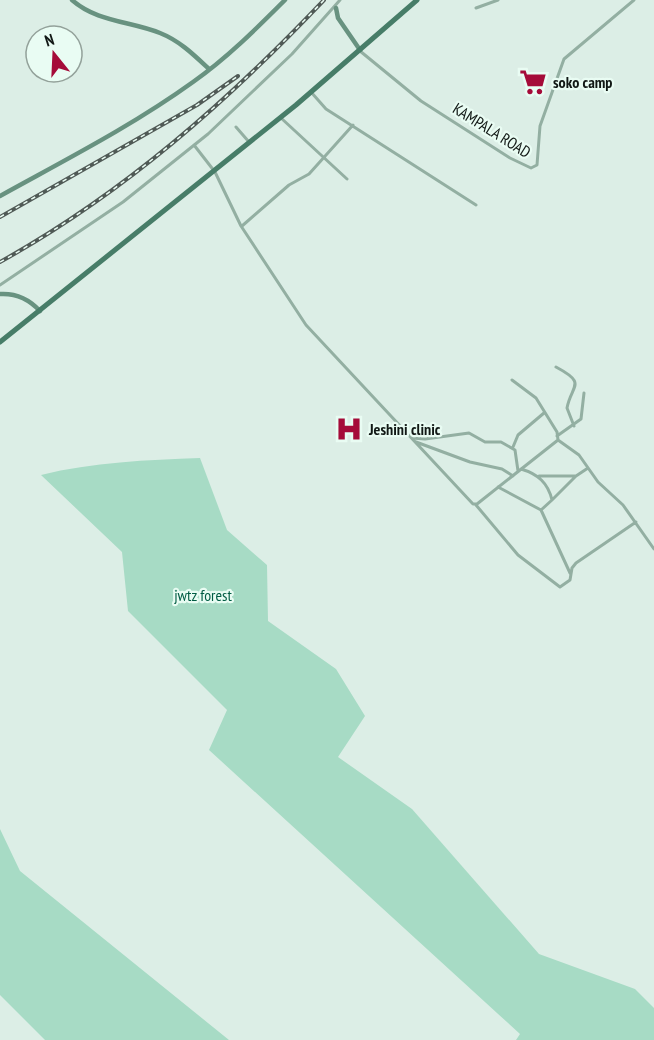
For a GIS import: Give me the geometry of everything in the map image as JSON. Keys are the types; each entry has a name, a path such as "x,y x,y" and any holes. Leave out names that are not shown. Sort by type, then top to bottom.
{"main road":[{"path":"0,342 215,172 417,0"}],"street":[{"path":"72,0 99,16 170,38 186,48 209,69"},
{"path":"0,196 131,123 209,69 248,38 285,0"},
{"path":"0,285 123,202 194,145 233,112 336,8 340,0"},
{"path":"476,8 498,0"},
{"name":"KAMPALA ROAD","path":"360,50 421,101 510,158 531,168 537,165 540,126 564,59 634,0"},
{"path":"336,8 338,18 360,50"},
{"path":"311,92 326,109 476,205"},
{"path":"280,118 347,179"},
{"path":"241,226 289,185 309,174 353,125"},
{"path":"237,127 250,143"},
{"path":"194,145 215,172 241,226 306,325 476,505 513,550 553,584 564,587 576,563 636,522"},
{"path":"0,294 12,293 32,302 40,310"},
{"path":"556,367 571,376 574,383 574,393 567,408 574,426"},
{"path":"512,380 536,398 558,438 579,455 636,522 654,549"},
{"path":"476,505 574,426 582,417 584,393"},
{"path":"520,470 513,447 518,435 544,412"},
{"path":"410,437 425,439 469,433 485,441 501,442 513,447"},
{"path":"414,441 470,462 499,468 513,476"},
{"path":"541,510 576,476 588,468"},
{"path":"520,470 537,476 576,476"},
{"path":"537,476 548,486 552,500"},
{"path":"498,487 541,510 571,575"}],"green space":[{"name":"jwtz forest","path":"200,458 227,530 267,565 268,621 336,669 365,716 338,757 412,809 539,954 635,989 654,1008 654,1040 516,1040 520,1034 209,750 227,710 128,611 122,552 41,475 100,464"},
{"path":"0,829 20,871 229,1040 45,1040 0,995"}],"railway":[{"path":"0,262 89,206 172,143 212,110 324,0"},
{"path":"0,217 197,105 238,76"}],"place":[{"name":"soko camp","path":"533,82"},
{"name":"Jeshini clinic","path":"349,429"}]}
